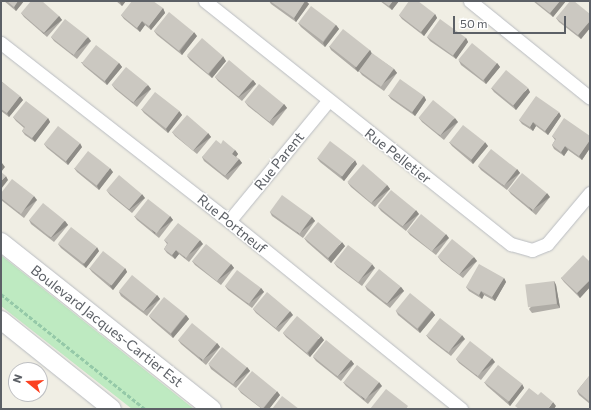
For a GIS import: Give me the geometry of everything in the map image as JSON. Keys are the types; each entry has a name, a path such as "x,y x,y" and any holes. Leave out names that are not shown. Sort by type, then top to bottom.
{"main road":[{"name":"Boulevard Jacques-Cartier Est","path":"1,242 212,409"},
{"path":"1,320 112,409"}],"street":[{"name":"Rue Pelletier","path":"205,1 328,101 511,244 532,250 547,244 590,193"},
{"path":"470,1 590,98"},
{"name":"Rue Portneuf","path":"1,42 230,221 461,409"},
{"name":"Rue Parent","path":"230,221 328,101"}],"path":[{"path":"1,294 145,409"}],"green space":[{"path":"1,255 194,409 132,409 1,306"}],"building":[{"path":"7,1 18,1 14,7"},
{"path":"31,1 42,1 59,16 44,33 21,13"},
{"path":"132,1 153,1 163,8 149,26 142,21 137,28 121,15"},
{"path":"270,1 305,1 294,18"},
{"path":"382,1 393,1 389,6"},
{"path":"409,1 418,1 435,14 421,32 399,15"},
{"path":"535,1 560,1 550,13"},
{"path":"570,1 574,1 590,14 590,21 578,35 556,18"},
{"path":"311,6 336,25 323,41 298,23"},
{"path":"169,12 194,32 179,51 154,31"},
{"path":"65,19 88,37 74,55 51,37"},
{"path":"440,19 466,38 453,56 427,37"},
{"path":"343,29 370,50 356,67 329,46"},
{"path":"202,38 223,56 208,74 187,55"},
{"path":"472,43 497,63 483,80 458,60"},
{"path":"96,45 119,63 105,81 82,63"},
{"path":"372,53 394,69 381,87 359,71"},
{"path":"229,60 253,80 239,97 215,77"},
{"path":"126,67 148,85 133,102 112,85"},
{"path":"506,70 528,88 513,105 492,88"},
{"path":"400,79 424,96 412,112 389,95"},
{"path":"1,81 20,96 7,113 1,109"},
{"path":"259,84 284,104 269,122 245,102"},
{"path":"155,92 179,111 166,128 141,109"},
{"path":"536,96 559,112 545,131 533,122 530,127 519,120"},
{"path":"433,100 455,118 440,135 419,118"},
{"path":"26,101 48,118 32,138 22,131 25,127 13,117"},
{"path":"187,115 208,133 193,151 172,132"},
{"path":"564,118 590,136 590,140 579,156 565,146 561,152 552,145 556,139 552,136"},
{"path":"463,125 485,142 472,160 449,142"},
{"path":"58,126 80,143 66,161 44,144"},
{"path":"216,140 221,144 223,140 235,150 232,154 239,159 225,176 202,157"},
{"path":"330,141 355,160 342,176 317,158"},
{"path":"491,149 517,169 504,186 478,166"},
{"path":"88,151 110,168 97,186 74,168"},
{"path":"363,164 387,185 371,203 347,182"},
{"path":"1,172 6,176 1,181"},
{"path":"522,173 547,193 533,210 508,190"},
{"path":"119,175 142,194 129,210 106,190"},
{"path":"12,179 34,196 21,214 1,198 1,193"},
{"path":"391,190 416,210 403,226 378,206"},
{"path":"282,195 312,217 300,234 270,212"},
{"path":"148,199 170,216 157,234 134,216"},
{"path":"43,203 65,221 51,238 29,220"},
{"path":"421,214 446,234 432,251 407,231"},
{"path":"318,222 342,242 328,258 305,238"},
{"path":"178,223 200,240 186,258 176,250 172,255 164,249 168,243 164,240"},
{"path":"71,227 97,247 84,264 58,244"},
{"path":"452,239 474,257 459,274 438,257"},
{"path":"206,244 231,264 217,281 192,261"},
{"path":"348,245 372,264 358,282 334,263"},
{"path":"103,251 125,268 112,286 89,268"},
{"path":"583,255 590,262 590,280 577,293 561,278"},
{"path":"479,264 504,278 492,297 481,291 479,295 466,287"},
{"path":"379,269 401,287 387,304 365,286"},
{"path":"237,270 261,288 249,304 225,286"},
{"path":"132,275 157,295 144,311 119,291"},
{"path":"554,281 557,304 528,307 525,285"},
{"path":"267,292 290,311 276,328 253,309"},
{"path":"410,293 432,311 417,328 396,311"},
{"path":"164,297 186,315 171,333 149,316"},
{"path":"297,316 321,336 307,353 283,333"},
{"path":"440,318 462,335 449,353 426,335"},
{"path":"192,323 217,343 203,360 178,340"},
{"path":"326,340 351,360 338,376 313,356"},
{"path":"470,341 492,358 478,376 456,359"},
{"path":"222,347 247,367 233,384 208,364"},
{"path":"357,365 379,382 366,400 343,382"},
{"path":"498,365 522,384 509,401 484,382"},
{"path":"252,371 277,391 262,409 238,389"},
{"path":"590,375 590,402 577,391"},
{"path":"529,388 538,395 541,392 553,402 548,409 519,409 515,406"},
{"path":"386,389 408,406 406,409 370,409"},
{"path":"282,396 299,409 272,409"}]}
